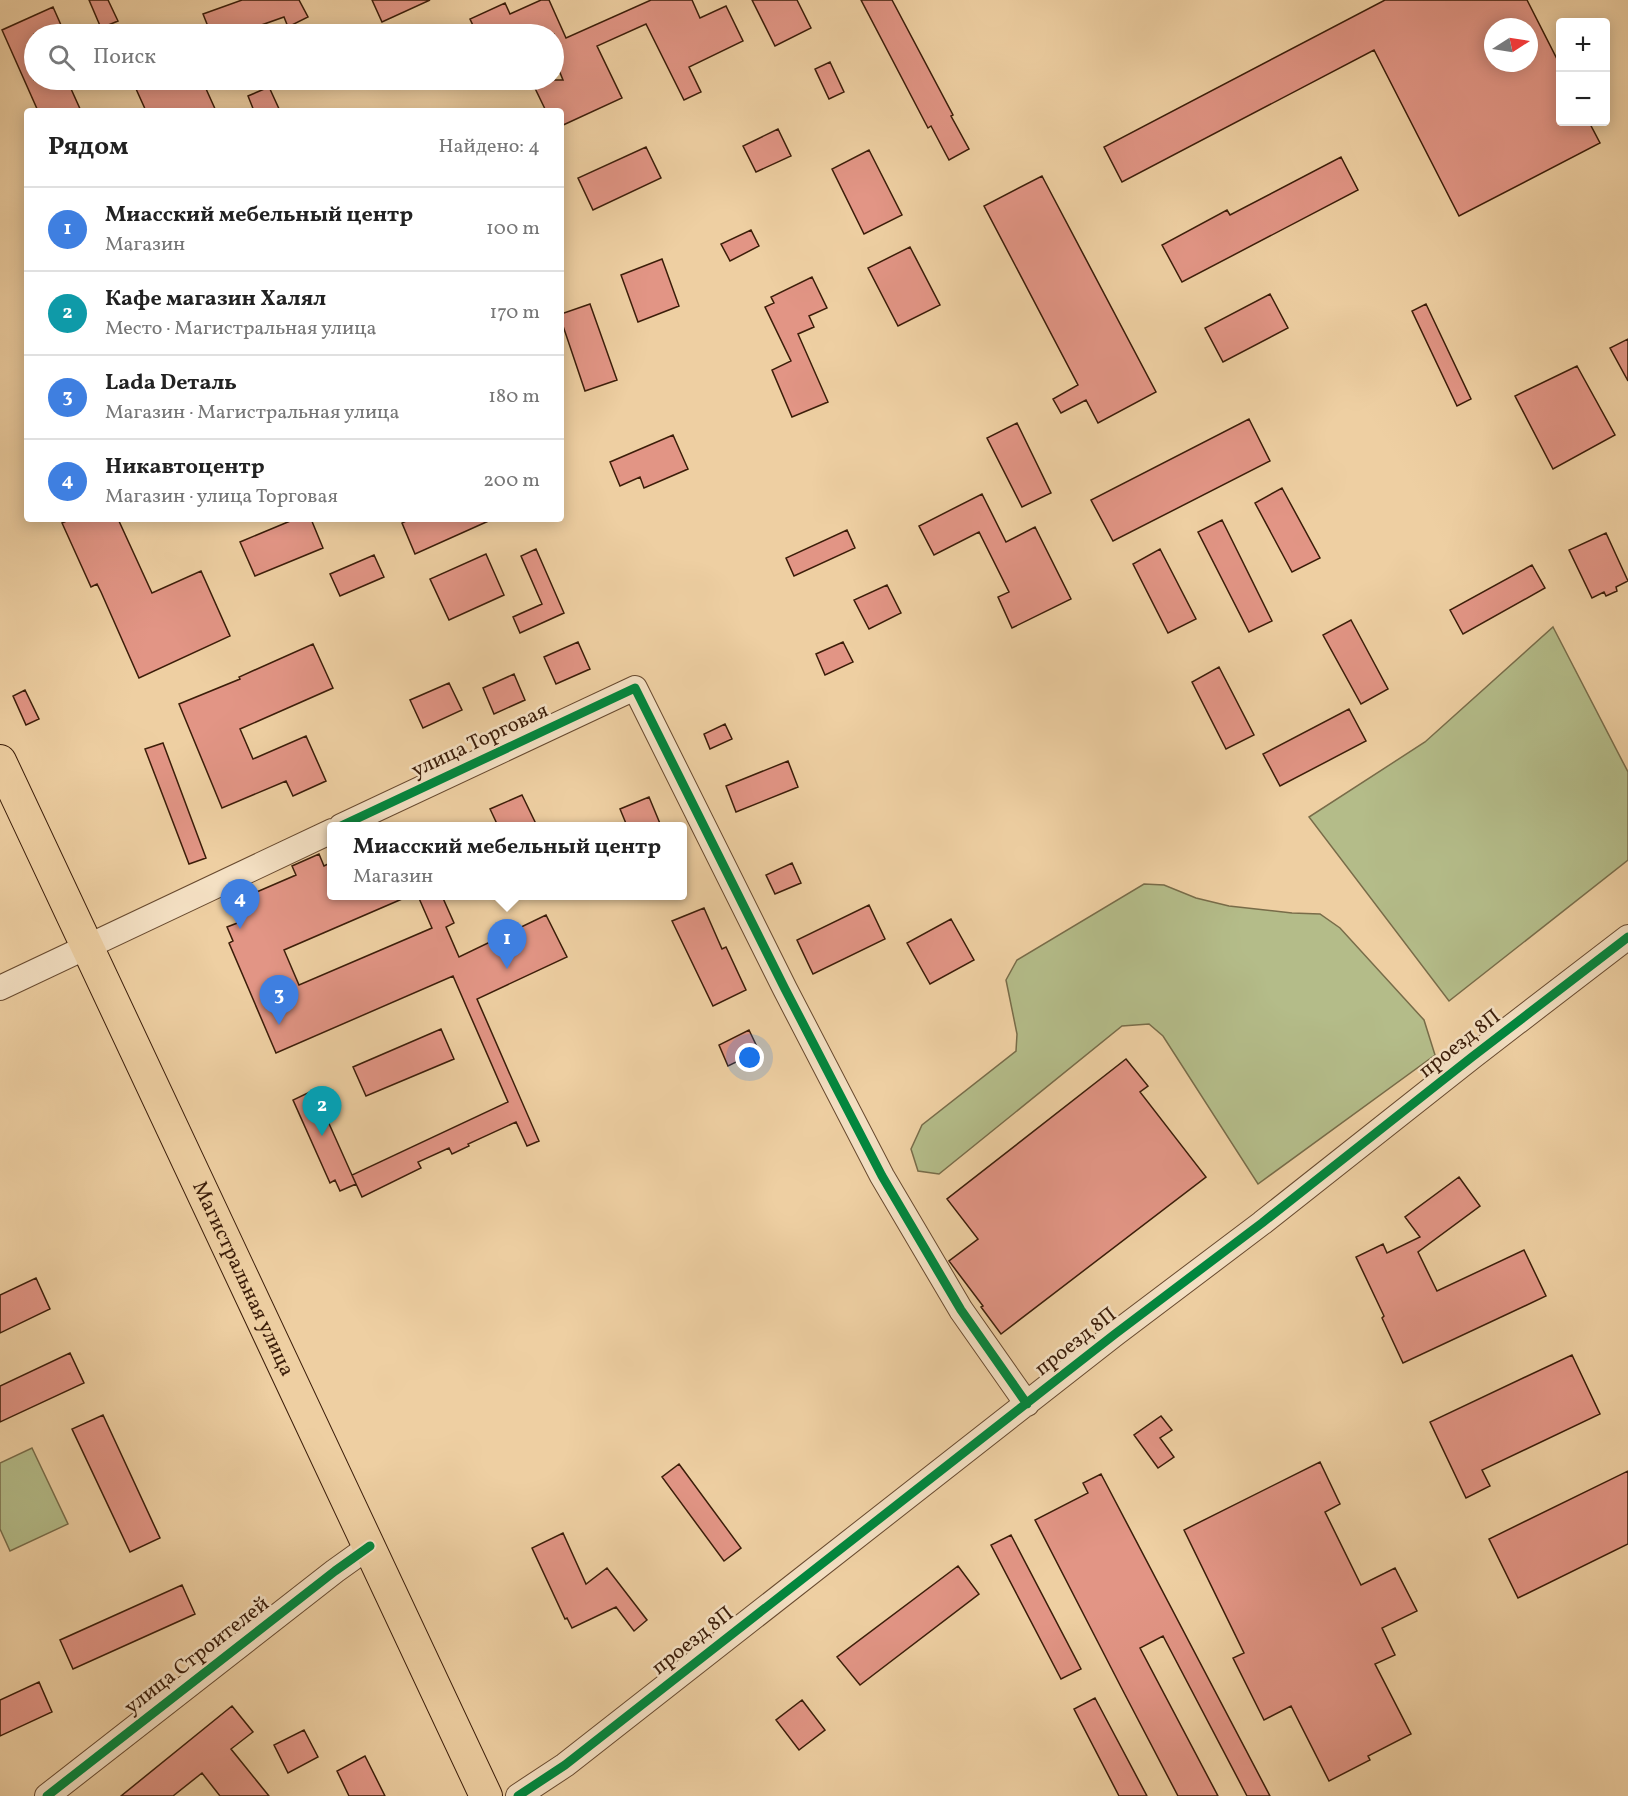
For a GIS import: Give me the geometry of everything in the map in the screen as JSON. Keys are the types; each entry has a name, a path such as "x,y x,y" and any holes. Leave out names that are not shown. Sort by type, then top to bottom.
{"main road":[{"name":"Магистральная улица","path":"0,761 486,1796"}],"street":[{"name":"улица Торговая","path":"350,822 635,688 785,989 882,1176 961,1310 1027,1404"},
{"path":"0,988 327,833"},
{"name":"проезд 8П","path":"518,1796 565,1765 1628,938"},
{"name":"улица Строителей","path":"47,1796 335,1570 370,1546"}],"green space":[{"path":"1553,627 1628,772 1628,860 1449,1001 1309,817 1425,742"},
{"path":"1144,884 1164,885 1196,898 1229,906 1320,914 1340,928 1424,1020 1435,1055 1258,1184 1163,1036 1149,1024 1122,1026 939,1174 918,1171 911,1149 922,1125 1016,1051 1017,1034 1006,980 1017,960"},
{"path":"32,1448 68,1524 10,1551 0,1529 0,1463"}],"building":[{"path":"89,0 108,0 118,21 111,24 99,24"},
{"path":"242,0 299,0 308,17 294,24 287,24 284,17 264,24 207,24 203,14"},
{"path":"372,0 430,0 382,22"},
{"path":"541,0 549,0 560,24 472,24 470,19 505,3 510,14"},
{"path":"651,0 692,0 700,18 726,6 743,41 689,67 701,92 684,100 646,24 597,46 622,98 564,125 564,108 545,108 536,90 564,90 564,34 566,38"},
{"path":"752,0 797,0 811,28 775,46"},
{"path":"861,0 892,0 969,149 949,160 931,126 928,128"},
{"path":"1385,0 1527,0 1536,18 1484,18 1484,72 1538,72 1538,22 1556,57 1556,126 1591,126 1600,143 1459,216 1374,50 1122,182 1104,147"},
{"path":"53,7 61,24 24,24 24,80 2,30"},
{"path":"830,62 844,92 829,99 815,69"},
{"path":"29,90 72,90 80,108 37,108"},
{"path":"137,90 207,90 215,108 145,108"},
{"path":"262,90 270,90 279,108 253,108 248,96"},
{"path":"778,129 791,156 756,172 743,146"},
{"path":"646,147 661,178 593,210 578,178"},
{"path":"869,150 902,215 864,234 832,169"},
{"path":"1341,157 1358,190 1182,282 1162,245 1227,210 1230,215"},
{"path":"1042,176 1156,392 1098,423 1086,400 1061,413 1053,399 1078,385 984,206"},
{"path":"751,230 759,246 730,261 721,244"},
{"path":"910,247 940,305 898,326 868,268"},
{"path":"662,259 679,306 638,322 621,275"},
{"path":"812,277 827,308 809,316 814,327 798,334 828,402 792,417 772,370 791,361 765,307 774,303 771,297"},
{"path":"1270,294 1288,328 1223,362 1205,328"},
{"path":"590,304 617,380 585,391 564,329 564,313"},
{"path":"1426,304 1471,399 1457,406 1412,311"},
{"path":"1628,339 1628,381 1610,348"},
{"path":"1577,366 1615,435 1553,469 1515,396"},
{"path":"1249,419 1270,461 1113,541 1091,500"},
{"path":"1017,423 1051,493 1022,507 987,438"},
{"path":"673,435 688,469 644,488 640,477 620,486 610,462"},
{"path":"1282,488 1320,558 1292,572 1255,503"},
{"path":"982,494 1006,542 1035,527 1071,599 1012,628 998,597 1009,592 979,532 934,555 919,526"},
{"path":"1222,520 1272,621 1249,632 1198,532"},
{"path":"119,522 152,593 201,571 230,636 139,678 101,592 97,584 91,587 62,523"},
{"path":"288,522 312,522 323,548 255,576 240,542"},
{"path":"404,522 486,522 415,554 402,523"},
{"path":"847,530 855,548 794,576 786,558"},
{"path":"1606,533 1628,581 1616,587 1617,591 1606,596 1604,592 1592,598 1569,550"},
{"path":"536,549 564,613 520,633 513,617 542,604 521,556"},
{"path":"1160,549 1196,619 1168,633 1133,564"},
{"path":"486,554 504,595 449,620 430,579"},
{"path":"374,555 384,577 340,596 330,574"},
{"path":"1532,565 1545,588 1463,634 1450,610"},
{"path":"887,585 901,613 869,629 854,600"},
{"path":"1351,620 1388,689 1361,704 1323,635"},
{"path":"578,642 590,669 556,684 544,657"},
{"path":"843,642 853,662 825,675 816,654"},
{"path":"313,644 333,688 240,729 253,759 306,736 326,781 293,796 286,781 222,808 179,704 240,679 239,677"},
{"path":"1219,667 1254,735 1226,749 1192,682"},
{"path":"514,674 525,700 494,714 483,688"},
{"path":"449,683 462,710 423,728 410,700"},
{"path":"25,690 39,719 26,725 13,696"},
{"path":"1349,709 1366,741 1280,786 1263,754"},
{"path":"725,724 732,739 710,749 704,734"},
{"path":"163,743 206,858 189,864 145,749"},
{"path":"788,761 798,787 736,812 726,786"},
{"path":"522,795 535,822 496,822 490,809"},
{"path":"649,797 659,822 625,822 620,809"},
{"path":"319,854 324,866 327,864 327,900 400,900 284,950 299,985 432,928 420,900 444,900 454,923 446,927 459,957 546,915 567,957 477,999 539,1141 527,1146 516,1122 452,1154 449,1148 418,1162 421,1168 362,1197 352,1175 508,1102 453,976 276,1053 229,943 233,941 227,927 240,922 231,903 296,875 292,866"},
{"path":"792,863 801,883 775,894 766,875"},
{"path":"869,905 885,939 813,974 797,940"},
{"path":"704,908 722,949 726,947 746,990 713,1006 672,921"},
{"path":"951,919 974,960 930,984 907,943"},
{"path":"441,1029 454,1059 366,1096 353,1067"},
{"path":"749,1030 759,1051 728,1066 719,1045"},
{"path":"1126,1059 1148,1086 1140,1092 1206,1177 1001,1334 949,1261 978,1239 947,1199"},
{"path":"314,1090 356,1184 340,1191 335,1180 330,1183 293,1100"},
{"path":"1459,1177 1480,1206 1418,1252 1437,1291 1524,1250 1546,1296 1403,1363 1356,1257 1383,1244 1387,1253 1420,1237 1405,1217"},
{"path":"36,1278 50,1309 0,1333 0,1295"},
{"path":"70,1353 84,1383 0,1422 0,1386"},
{"path":"1572,1355 1600,1414 1482,1470 1490,1486 1466,1498 1430,1422"},
{"path":"103,1415 160,1538 130,1552 72,1429"},
{"path":"1161,1416 1172,1430 1160,1438 1174,1457 1158,1468 1134,1435"},
{"path":"1320,1462 1340,1504 1325,1512 1361,1585 1395,1568 1417,1611 1382,1628 1395,1655 1375,1664 1411,1734 1368,1756 1370,1760 1329,1781 1291,1706 1264,1720 1233,1658 1244,1653 1184,1530"},
{"path":"679,1464 741,1548 724,1561 662,1477"},
{"path":"1628,1471 1628,1544 1518,1598 1489,1539"},
{"path":"1101,1474 1270,1796 1247,1796 1163,1636 1140,1648 1218,1796 1178,1796 1035,1520 1088,1493 1083,1483"},
{"path":"563,1533 586,1584 607,1568 647,1620 634,1631 616,1607 572,1628 567,1618 565,1619 532,1548"},
{"path":"1011,1535 1081,1669 1061,1679 991,1545"},
{"path":"958,1566 979,1594 860,1685 837,1657"},
{"path":"182,1585 195,1614 73,1669 60,1640"},
{"path":"39,1682 52,1712 0,1736 0,1700"},
{"path":"1095,1698 1147,1796 1119,1796 1074,1709"},
{"path":"802,1700 825,1730 799,1750 776,1720"},
{"path":"232,1706 253,1732 231,1749 269,1796 220,1796 202,1773 173,1796 121,1796"},
{"path":"304,1730 318,1757 288,1773 274,1745"},
{"path":"365,1756 385,1796 349,1796 337,1771"}],"cycle path":[{"path":"350,822 635,688 785,989 882,1176 961,1310 1027,1404"},
{"path":"518,1796 565,1765 1115,1334 1262,1223 1628,937"},
{"path":"47,1796 370,1546"}],"place":[{"name":"Никавтоцентр","path":"240,929"},
{"name":"Миасский мебельный центр","path":"507,969"},
{"name":"Lada Dеталь","path":"279,1025"},
{"name":"Кафе магазин Халял","path":"322,1136"}]}
